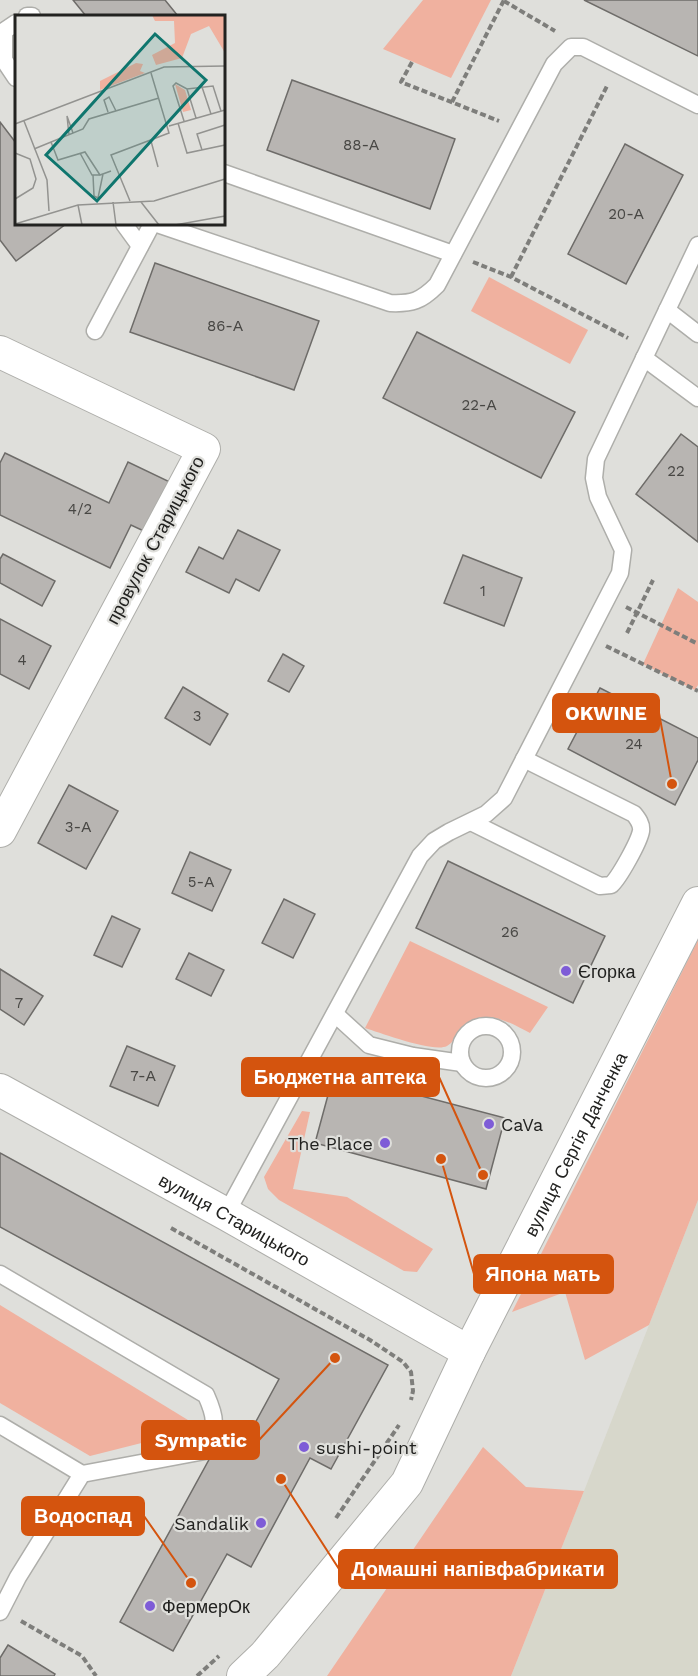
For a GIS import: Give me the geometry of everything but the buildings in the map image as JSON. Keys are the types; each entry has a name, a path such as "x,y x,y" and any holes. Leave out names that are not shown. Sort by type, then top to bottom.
{"street":[{"name":"провулок Старицького","path":"0,352 204,448 0,831"},
{"name":"вулиця Сергія Данченка","path":"243,1676 266,1655 407,1483 469,1352 698,903"},
{"name":"вулиця Старицького","path":"0,1090 226,1214 469,1352"}],"lane":[{"path":"15,24 4,31 3,60 15,77"},
{"path":"160,225 390,303 410,304 428,294 437,285 554,64 571,47 583,47 698,105"},
{"path":"225,173 453,254"},
{"path":"125,225 140,246"},
{"path":"95,331 151,225"},
{"path":"226,1214 420,856 434,841 486,814 504,798 620,573 623,550 598,497 594,478 596,459 698,245"},
{"path":"667,310 698,334"},
{"path":"646,353 698,398"},
{"path":"471,822 600,886 610,885 618,878 641,831 640,821 634,814 524,759"},
{"path":"335,1014 369,1045 413,1056 462,1063"},
{"path":"0,1274 206,1395 215,1416 205,1451 82,1474 0,1425"},
{"path":"1,1611 18,1576 82,1474"}],"path":[{"path":"452,102 504,1 583,47"},
{"path":"412,62 402,82 519,129"},
{"path":"511,278 618,65"},
{"path":"453,254 511,278 646,353"},
{"path":"627,633 653,580"},
{"path":"607,597 698,644"},
{"path":"587,636 698,692"},
{"path":"171,1228 370,1340 404,1362 411,1372 413,1391 410,1402"},
{"path":"329,1527 401,1422"},
{"path":"1,1611 82,1656 96,1676"},
{"path":"197,1676 226,1650"}],"shaded area":[{"path":"423,0 491,0 451,78 383,49"},
{"path":"489,277 588,330 570,364 471,311"},
{"path":"678,588 698,602 698,685 695,690 643,664"},
{"path":"698,940 698,1200 649,1325 585,1360 565,1292 512,1312"},
{"path":"410,941 548,1007 530,1033 500,1019 477,1018 469,1022 450,1044 440,1047 407,1042 365,1028"},
{"path":"302,1111 310,1112 293,1189 347,1197 433,1249 417,1272 404,1271 279,1200 268,1189 264,1177"},
{"path":"698,1200 698,1676 511,1676 584,1491"},
{"path":"0,1305 201,1428 90,1456 0,1403"},
{"path":"483,1447 526,1487 584,1491 511,1676 327,1676"}],"place":[{"name":"OKWINE","path":"672,784"},
{"name":"Єгорка","path":"566,971"},
{"name":"CaVa","path":"489,1124"},
{"name":"The Place","path":"385,1143"},
{"name":"Япона мать","path":"441,1159"},
{"name":"Бюджетна аптека","path":"483,1175"},
{"name":"Sympatic","path":"335,1358"},
{"name":"sushi-point","path":"304,1447"},
{"name":"Домашні напівфабрикати","path":"281,1479"},
{"name":"Sandalik","path":"261,1523"},
{"name":"Водоспад","path":"191,1583"},
{"name":"ФермерОк","path":"150,1606"}]}
